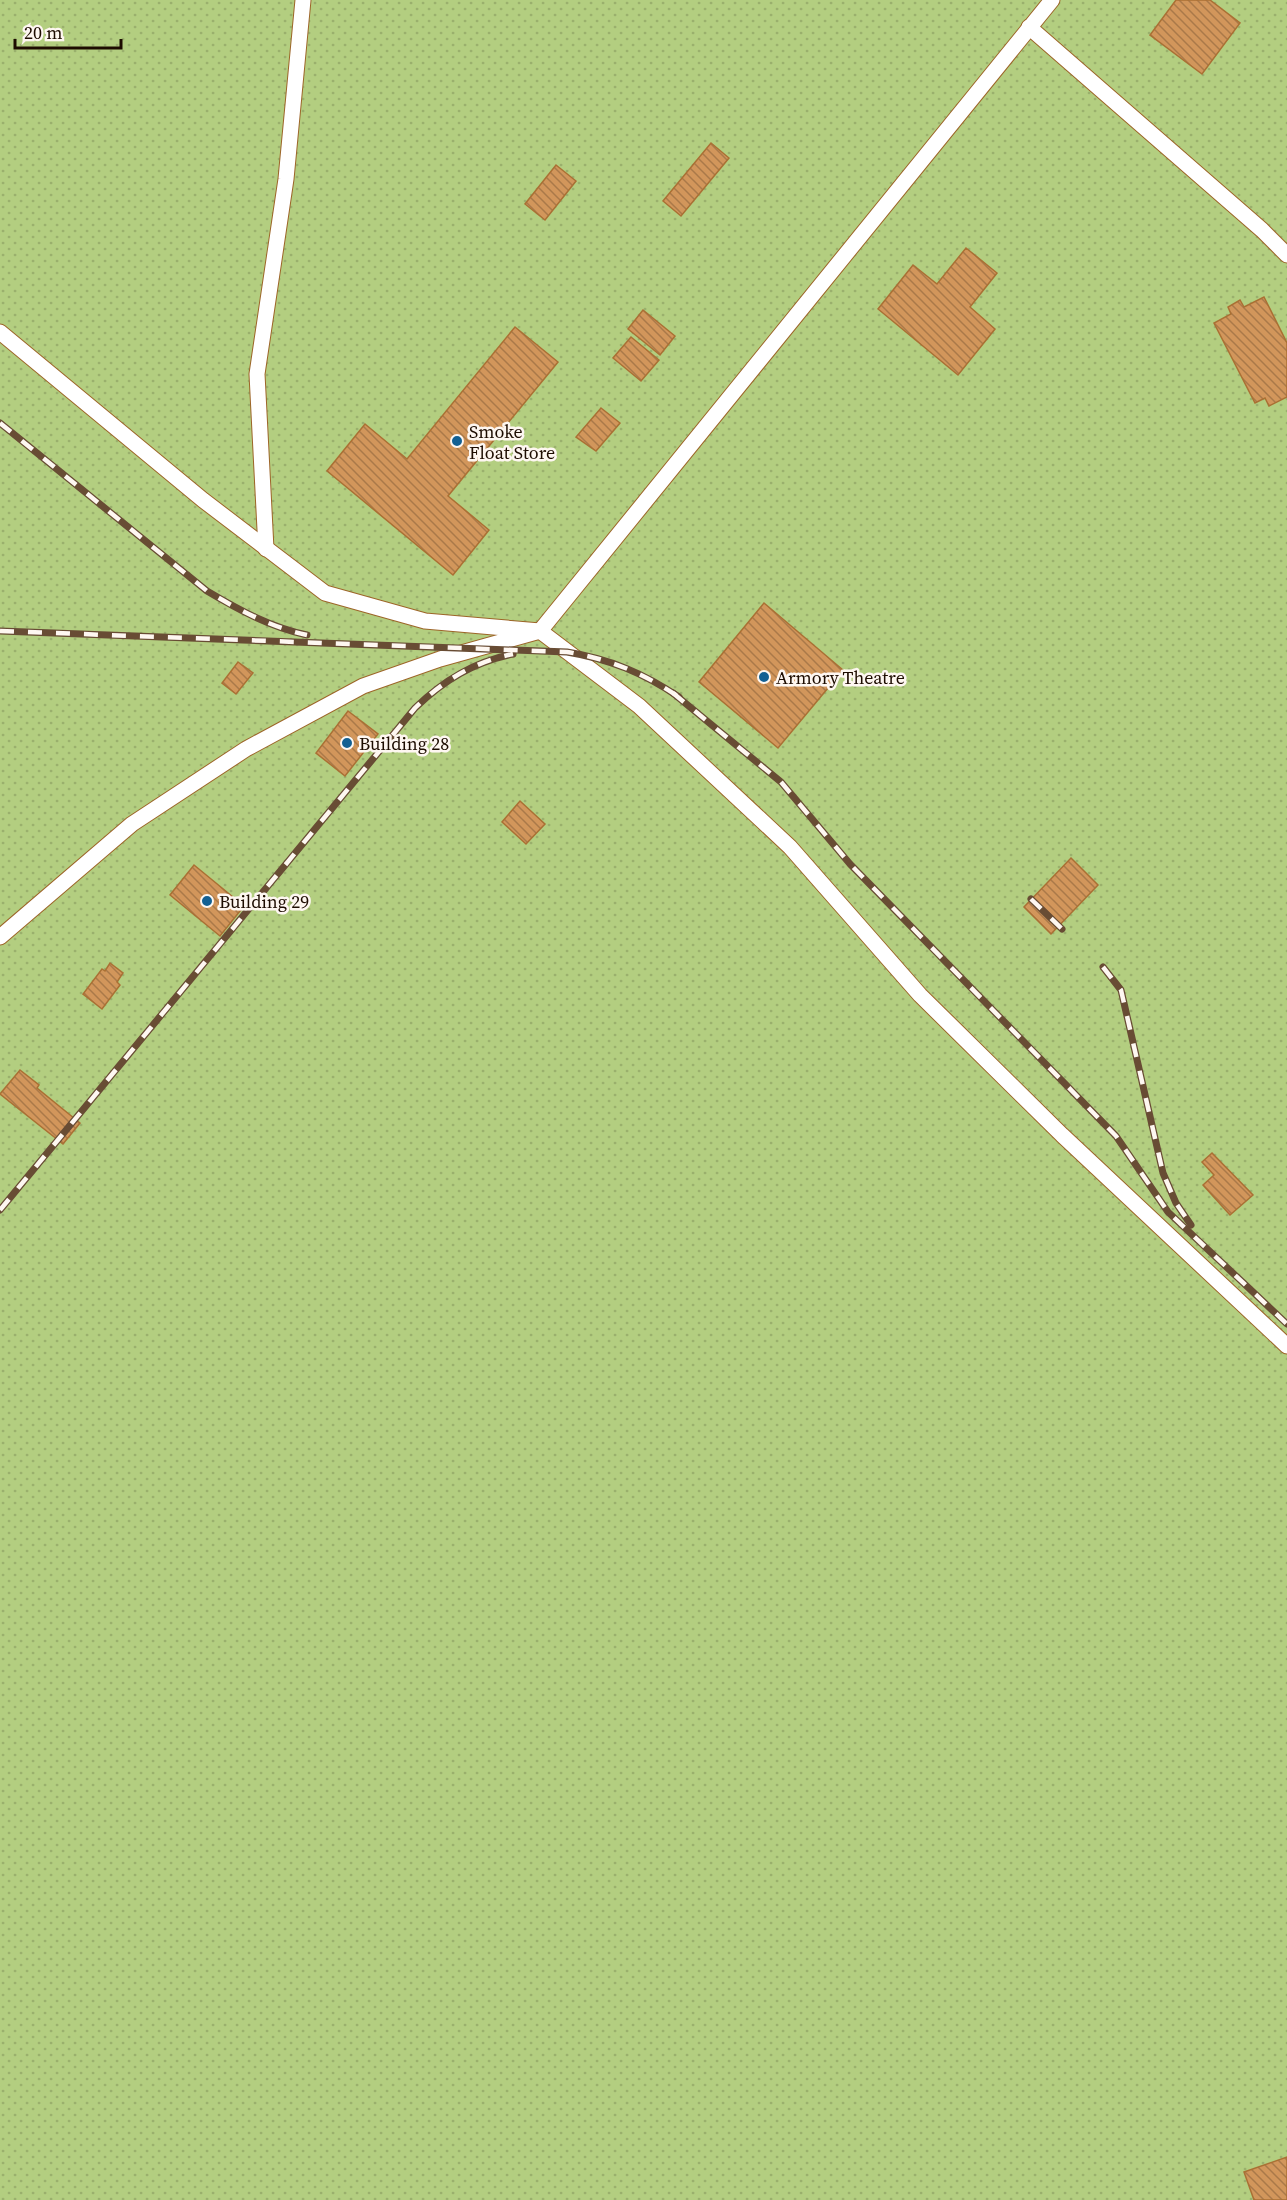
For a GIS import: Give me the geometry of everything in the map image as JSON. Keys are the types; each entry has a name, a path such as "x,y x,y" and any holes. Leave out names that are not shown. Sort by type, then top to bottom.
{"lane":[{"path":"266,549 257,374 286,179 303,0"},
{"path":"0,937 132,824 246,749 363,686 440,659 540,631 1052,0"},
{"path":"1029,27 1248,218 1287,255"},
{"path":"0,332 266,549 325,593 425,621 540,631 639,706 790,846 920,995 1062,1135 1287,1346"}],"green space":[{"path":"0,0 1287,0 1287,2200 0,2200"}],"building":[{"path":"1176,0 1210,0 1240,23 1202,74 1150,35"},
{"path":"711,143 729,158 681,216 663,201"},
{"path":"556,165 576,181 545,220 525,204"},
{"path":"966,248 997,273 970,307 995,329 958,375 878,309 913,265 937,284"},
{"path":"1264,297 1287,343 1287,397 1269,406 1265,398 1255,403 1214,323 1231,314 1228,307 1240,300 1244,307"},
{"path":"643,310 675,336 660,355 628,329"},
{"name":"Smoke Float Store","path":"515,327 558,362 448,496 489,530 453,575 327,471 365,424 407,459"},
{"path":"631,337 659,360 641,381 613,358"},
{"path":"601,408 620,423 596,451 576,437"},
{"path":"764,603 843,670 778,748 699,682"},
{"path":"238,662 253,673 236,694 222,683"},
{"name":"Building 28","path":"348,711 378,734 345,776 316,753"},
{"path":"520,801 545,824 526,844 502,822"},
{"path":"1071,858 1098,885 1051,934 1024,907"},
{"name":"Building 29","path":"194,865 244,906 220,936 170,895"},
{"path":"110,963 123,973 117,982 120,985 102,1009 83,994 102,969 105,971"},
{"path":"20,1070 39,1085 37,1088 80,1123 63,1144 0,1094"},
{"path":"1212,1153 1253,1195 1230,1215 1203,1185 1214,1175 1202,1162"},
{"path":"1287,2157 1287,2200 1254,2200 1244,2172"}],"railway":[{"path":"0,423 207,591 255,617 307,635"},
{"path":"0,631 567,652 626,668 679,697"},
{"path":"0,1210 415,708 448,681 472,667 513,654"},
{"path":"673,693 781,782 850,864 1116,1136 1168,1212 1287,1324"},
{"path":"1031,899 1062,929"},
{"path":"1103,967 1121,990 1163,1173 1176,1203 1191,1225"}],"place":[{"name":"Smoke Float Store","path":"457,441"},
{"name":"Armory Theatre","path":"764,677"},
{"name":"Building 28","path":"347,743"},
{"name":"Building 29","path":"207,901"}]}
